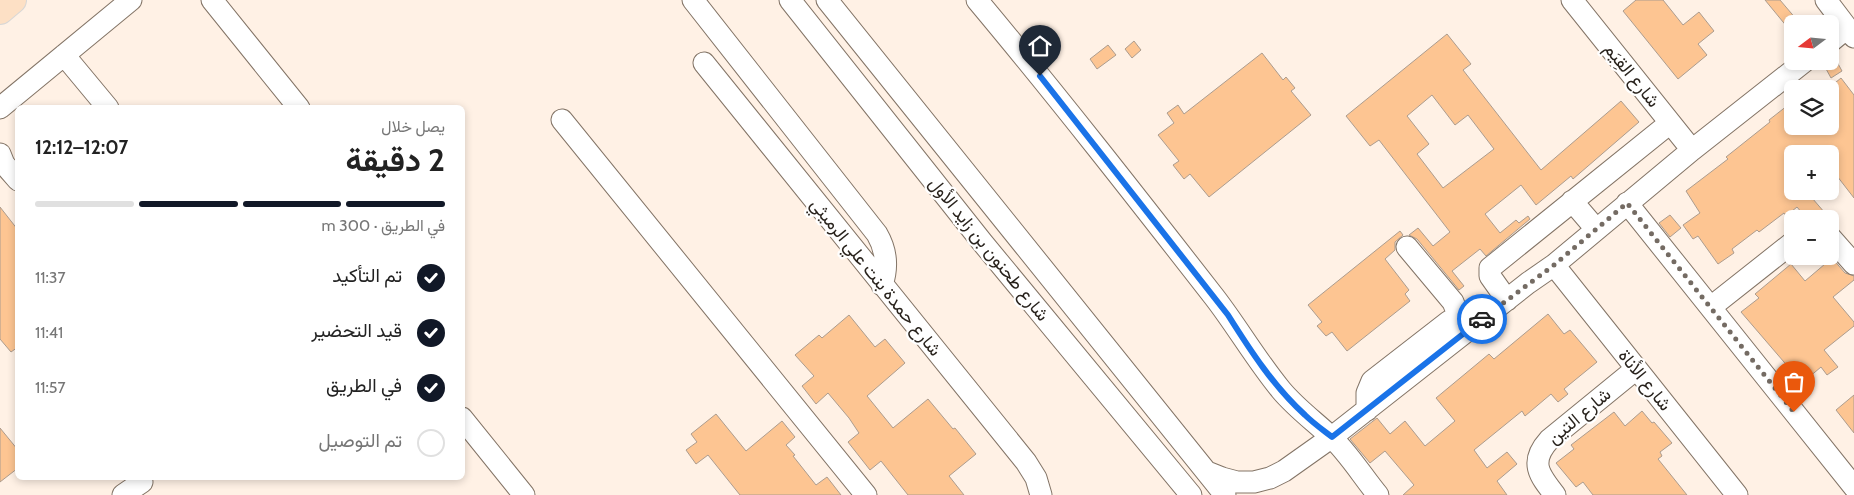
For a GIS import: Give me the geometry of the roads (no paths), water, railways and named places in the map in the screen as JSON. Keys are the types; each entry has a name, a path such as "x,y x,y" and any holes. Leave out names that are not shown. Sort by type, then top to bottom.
{"main road":[{"path":"0,11 13,0"}],"street":[{"path":"0,108 131,0"},
{"path":"212,0 297,105"},
{"path":"693,0 877,234 886,259 885,277 882,285"},
{"name":"شارع طحنون بن زايد الأول","path":"790,0 976,234 1191,495"},
{"name":"شارع طحنون بن زايد الأول","path":"827,0 1226,495"},
{"path":"836,0 843,20"},
{"path":"977,0 1149,213 1228,315 1253,354 1282,391 1304,415 1332,437 1378,495"},
{"path":"1826,0 1851,32 1839,38"},
{"name":"شارع القِيَم","path":"1575,1 1692,150"},
{"path":"64,55 106,105"},
{"name":"شارع حمدة بنت علي الرميثي","path":"704,63 1026,462 1036,478 1041,495"},
{"path":"1207,472 1237,482 1254,482 1270,478 1284,471 1367,410 1469,319 1507,300 1554,265 1692,150 1794,70"},
{"path":"562,120 866,495"},
{"path":"1507,300 1490,276 1490,268 1670,123"},
{"path":"1572,201 1596,230"},
{"path":"1627,203 1854,487"},
{"path":"1407,247 1452,302 1469,319"},
{"path":"1839,247 1854,264"},
{"path":"1711,307 1784,250"},
{"name":"شارع الأناة","path":"1554,265 1737,495"},
{"name":"شارع التين","path":"1555,495 1539,473 1538,457 1541,448 1636,369"},
{"path":"465,422 524,495"},
{"path":"1274,495 1284,471"},
{"path":"123,495 142,482"}]}
